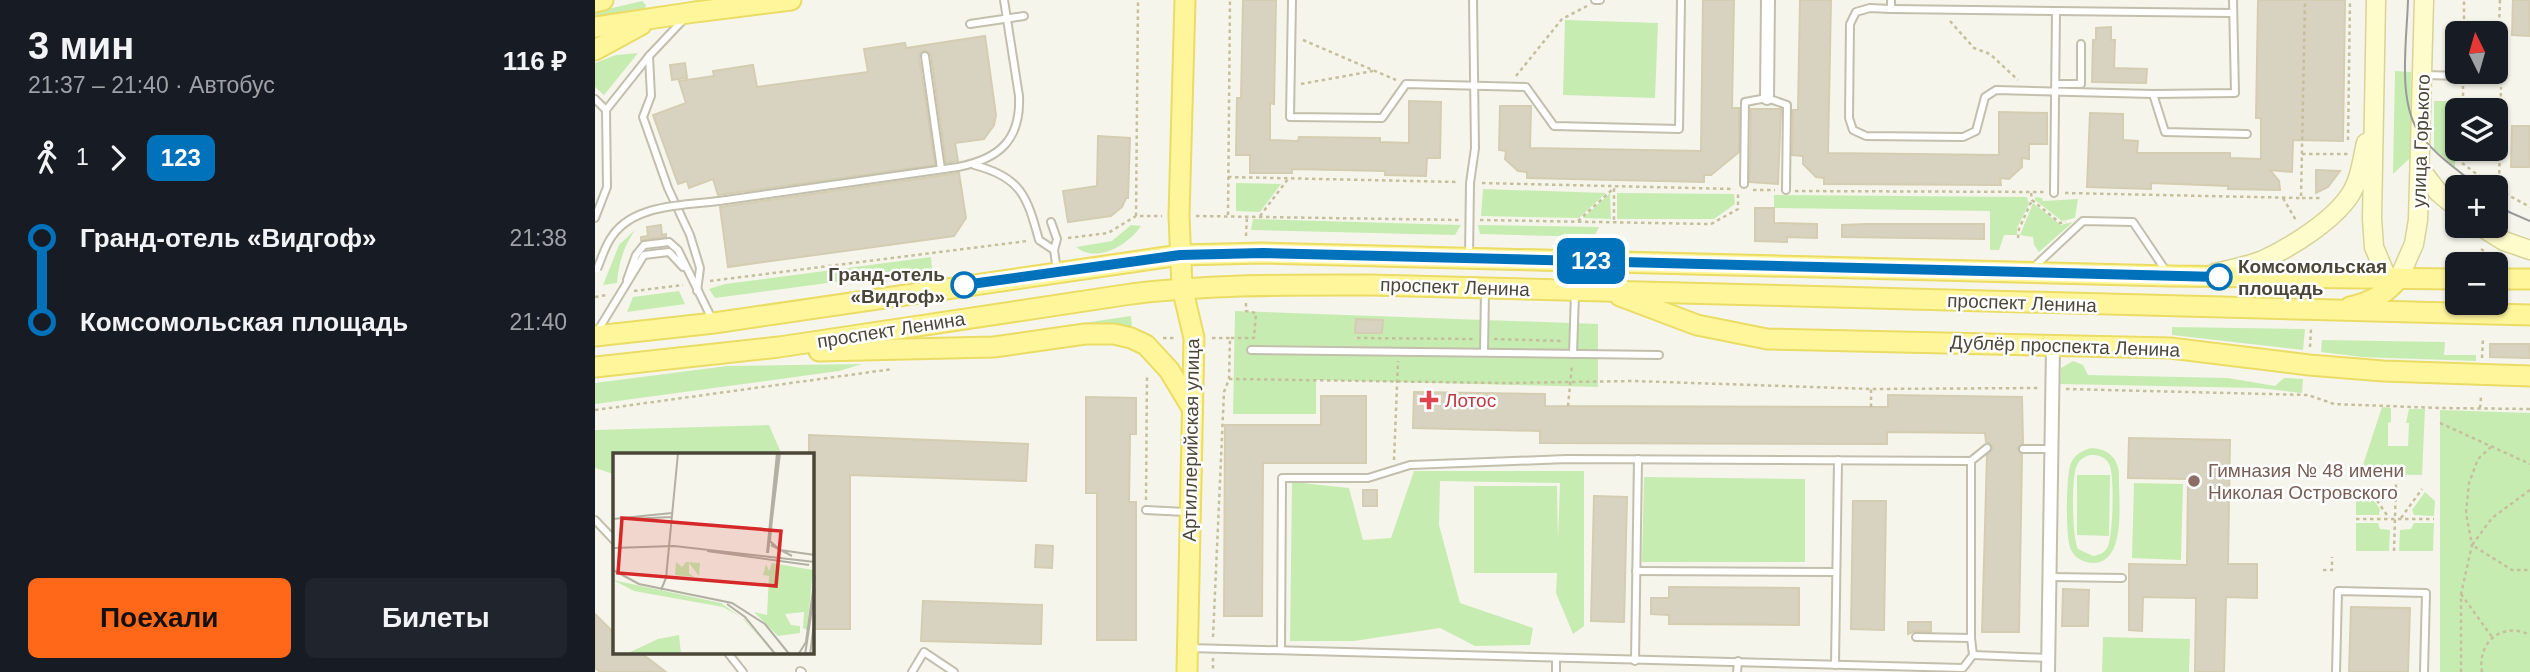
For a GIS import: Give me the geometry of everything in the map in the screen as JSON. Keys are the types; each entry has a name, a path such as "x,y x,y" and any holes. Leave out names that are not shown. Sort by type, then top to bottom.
{"main road":[{"path":"595,2 603,0"},
{"path":"595,27 655,18 694,8 791,0"},
{"name":"Артиллерийская улица","path":"1185,0 1178,216 1182,287 1194,338 1187,672"},
{"path":"2376,0 2372,219 2374,247 2400,296 2413,305 2436,314"},
{"name":"улица Горького","path":"2393,281 2414,244 2418,220 2424,0"},
{"path":"595,50 655,18"},
{"path":"2202,276 2261,261 2305,235 2333,214 2349,197 2357,181 2374,113"},
{"path":"2421,170 2445,198"},
{"path":"2499,238 2530,250"},
{"name":"проспект Ленина","path":"595,336 714,323 1180,255 1246,254 2393,281 2445,279"},
{"path":"2508,279 2530,279"},
{"path":"2325,311 2367,303 2381,296 2393,281"},
{"name":"проспект Ленина","path":"595,367 779,347 1182,287 1246,285 1371,285 2530,315"},
{"name":"Дублёр проспекта Ленина","path":"1606,291 1697,325 1767,339 2170,348 2383,371 2530,376"},
{"path":"779,347 825,352 913,347 994,347 1099,333 1131,338 1146,345 1169,370 1192,408"}],"street":[{"path":"1767,98 1768,0"},
{"path":"2048,672 2053,346"}],"lane":[{"path":"596,271 614,233 634,217 666,208 958,167 994,155 1004,147 1017,121 1019,96 1004,0"},
{"path":"1292,0 1290,117 1382,118 1406,84 1526,87 1554,126 1679,129 1681,0"},
{"path":"1468,259 1470,183 1475,148 1473,0"},
{"path":"1891,0 1891,9"},
{"path":"2232,13 1870,8 1856,12 1850,24 1849,118 1853,130 1866,136 1963,138 1976,131 1985,97 1996,90 2235,93 2233,0"},
{"path":"595,218 602,204 608,179 606,110 649,56 694,8"},
{"path":"2054,193 2056,12"},
{"path":"969,24 1024,16"},
{"path":"2057,84 2081,84 2081,44"},
{"path":"649,56 651,96 643,117 644,127 690,235 700,268 697,291 714,323"},
{"path":"925,56 941,169"},
{"path":"2423,75 2445,76"},
{"path":"2153,94 2165,132 2247,134"},
{"path":"1747,187 1745,102 1767,98 1787,105 1786,190"},
{"path":"596,100 606,110"},
{"path":"972,164 990,169 1015,184 1026,198 1039,240 1054,250"},
{"path":"2029,272 2083,221 2133,222 2169,276"},
{"path":"1051,222 1057,239 1054,250 1057,272"},
{"path":"595,336 621,293 636,256 644,245 669,242 678,250 687,271 696,283"},
{"path":"1484,352 1485,289"},
{"path":"1573,354 1575,290"},
{"path":"1251,350 1658,355"},
{"path":"1282,649 1282,478 1368,478 1411,465 1567,459 1971,461 1987,448"},
{"path":"2022,449 2052,449"},
{"path":"1635,661 1637,459"},
{"path":"1835,665 1838,460"},
{"path":"1187,648 1963,668 1973,655 1971,461"},
{"path":"1146,510 1190,512"},
{"path":"595,520 613,539"},
{"path":"1636,571 1836,572"},
{"path":"2048,577 2122,578"},
{"path":"2336,672 2337,592 2426,593 2424,672"},
{"path":"1916,637 1971,638"},
{"path":"912,672 923,652 954,672"},
{"path":"729,654 743,672"},
{"path":"1973,655 2048,658"},
{"path":"1556,659 1556,672"},
{"path":"1737,672 1738,661"}],"path":[{"path":"1136,216 1138,0"},
{"path":"1228,215 1230,0"},
{"path":"1507,87 1562,19 1598,0"},
{"path":"2301,198 2305,0"},
{"path":"2348,141 2350,0"},
{"path":"2464,0 2464,21"},
{"path":"2499,21 2500,0"},
{"path":"1940,9 1973,48 1990,54 2031,91"},
{"path":"1291,35 1406,84"},
{"path":"1290,86 1374,71"},
{"path":"2497,175 2502,84"},
{"path":"2301,154 2348,154 2346,164"},
{"path":"2462,161 2478,175"},
{"path":"1260,216 1288,179"},
{"path":"1747,187 1786,190 2054,193"},
{"path":"1577,222 1614,188 1614,222"},
{"path":"1057,239 1108,233 1136,216 1247,215 1711,224 1738,209 1738,189"},
{"path":"2018,238 2019,229 2032,200 2031,192"},
{"path":"2069,193 2331,198"},
{"path":"2508,195 2530,207"},
{"path":"2283,198 2301,228"},
{"path":"2032,200 2060,223 2083,221"},
{"path":"1246,254 1247,215"},
{"path":"595,297 1039,240"},
{"path":"1146,345 1151,338 1254,338 1256,313 1246,311 1246,285"},
{"path":"2310,351 2311,329"},
{"path":"1213,672 1224,391 1229,379 1230,338"},
{"path":"1349,338 1574,341"},
{"path":"2482,361 2483,338"},
{"path":"1394,470 1398,351"},
{"path":"1568,406 1568,382 1573,354"},
{"path":"1146,510 1147,367"},
{"path":"595,410 900,368"},
{"path":"1229,379 1635,381 1871,389 2052,388 2308,395 2334,404 2530,409"},
{"path":"2308,395 2309,387"},
{"path":"1871,389 1871,407"},
{"path":"2480,408 2481,397"},
{"path":"2440,423 2530,464"},
{"path":"2461,672 2461,593 2472,545 2466,513 2469,483 2478,459 2491,447"},
{"path":"2394,551 2396,484"},
{"path":"2369,489 2390,519"},
{"path":"2400,519 2422,489"},
{"path":"2472,545 2492,518 2530,490"},
{"path":"2356,519 2434,519"},
{"path":"2472,545 2512,570 2530,570"},
{"path":"2323,570 2332,570 2332,557"},
{"path":"2461,593 2492,637"},
{"path":"2482,672 2480,658 2484,646 2492,637 2512,630 2530,635"}],"green space":[{"path":"642,1 646,5 644,12 595,20 595,12"},
{"path":"1565,20 1658,23 1655,98 1563,95"},
{"path":"638,53 604,95 595,87 595,63 616,55"},
{"path":"2395,71 2411,72 2410,158 2393,174"},
{"path":"2434,101 2445,101 2445,158 2434,149"},
{"path":"1236,183 1281,184 1260,212 1236,211"},
{"path":"1483,189 1606,193 1579,218 1481,216"},
{"path":"1610,193 1611,219 1583,218"},
{"path":"1617,193 1734,194 1735,204 1714,219 1617,219"},
{"path":"1774,195 2027,197 2029,204 2017,228 2017,235 2004,235 1999,250 1990,250 1990,211 1774,208"},
{"path":"2035,197 2042,198 2043,201 2078,199 2075,218 2062,221 2035,200"},
{"path":"2033,203 2061,225 2073,222 2039,252 2033,237 2020,235"},
{"path":"1253,219 1461,225 1455,235 1251,230"},
{"path":"1131,225 1141,226 1128,240 1111,250 1093,254 1076,247 1112,241"},
{"path":"1478,225 1599,227 1594,237 1480,234"},
{"path":"635,230 622,255 617,283 603,285 619,245"},
{"path":"931,257 932,269 715,298 709,289 725,284"},
{"path":"679,291 685,304 627,312 633,297"},
{"path":"1235,311 1598,324 1598,387 1316,380 1316,414 1233,414"},
{"path":"1131,316 1132,329 1008,337 1008,334"},
{"path":"2172,327 2305,329 2303,350 2172,335"},
{"path":"2322,340 2445,342 2444,355 2476,355 2476,361 2362,357 2321,352"},
{"path":"2073,361 2083,365 2088,375 2228,378 2275,386 2284,378 2303,379 2302,393 2259,388 2060,384 2061,368"},
{"path":"862,364 839,371 595,404 595,383 727,366"},
{"path":"2382,407 2391,408 2388,446 2408,446 2409,423 2406,423 2409,409 2425,409 2422,475 2360,474"},
{"path":"2440,410 2530,413 2530,672 2440,672"},
{"path":"769,425 781,453 613,453 613,474 595,468 595,430"},
{"path":"2092,448 2107,452 2116,462 2119,473 2120,512 2112,552 2104,560 2093,563 2080,560 2071,550 2067,521 2071,463 2082,451","holes":["2090,455 2103,458 2109,464 2113,492 2109,542 2104,552 2093,556 2078,549 2073,507 2075,471 2079,461"]},
{"path":"1414,471 1584,471 1584,626 1573,634 1556,593 1557,573 1474,573 1474,486 1557,486 1558,540 1560,483 1440,481 1439,525 1460,603 1533,628 1530,645 1475,646 1440,628 1354,641 1290,641 1292,482 1349,488 1363,540 1391,538"},
{"path":"2077,475 2110,475 2109,536 2077,535"},
{"path":"1644,477 1805,479 1805,562 1642,562"},
{"path":"2134,483 2183,484 2181,560 2132,558"},
{"path":"2367,491 2380,509 2379,515 2356,515 2356,498"},
{"path":"2425,492 2435,501 2434,516 2414,515 2412,510"},
{"path":"2356,523 2378,523 2380,529 2390,530 2389,551 2356,551"},
{"path":"2414,523 2434,523 2433,551 2399,551 2400,530 2411,529"},
{"path":"2103,637 2190,639 2189,672 2102,672"}],"building":[{"path":"1243,0 1276,0 1274,104 1270,103 1270,140 1298,141 1299,137 1380,138 1380,142 1409,143 1409,101 1441,102 1440,158 1427,158 1426,176 1385,175 1385,171 1292,169 1292,173 1250,173 1250,155 1236,155 1237,98 1241,98"},
{"path":"1703,0 1734,0 1732,108 1739,108 1739,152 1711,175 1704,175 1704,182 1527,178 1527,172 1518,171 1505,159 1506,151 1499,150 1500,106 1531,106 1530,148 1701,151"},
{"path":"1800,0 1831,0 1828,153 1999,155 1999,112 2047,113 2047,144 2029,144 2029,159 2022,158 2022,167 2009,179 2000,178 2001,185 1824,184 1824,178 1816,177 1803,164 1803,156 1792,155 1793,110 1798,110"},
{"path":"2345,0 2343,141 2293,140 2292,172 2270,170 2279,181 2280,190 2151,183 2151,189 2087,187 2090,113 2123,114 2123,140 2138,141 2137,153 2230,153 2230,158 2261,159 2261,118 2256,118 2258,1"},
{"path":"2513,0 2530,0 2530,36 2512,35"},
{"path":"2111,27 2111,40 2115,40 2114,68 2147,69 2146,83 2092,82 2093,40 2096,40 2096,28"},
{"path":"985,36 996,115 994,125 984,139 955,143 958,161 946,163 931,55 925,50 919,57 935,165 718,195 713,179 689,188 687,181 678,184 653,115 686,103 679,81 714,76 713,71 753,65 757,87 868,72 864,49 905,43 906,48"},
{"path":"685,63 687,78 672,80 670,65"},
{"path":"1751,109 1781,109 1778,184 1750,182"},
{"path":"2512,126 2530,126 2530,167 2511,167"},
{"path":"1098,136 1130,138 1128,198 1111,216 1068,222 1063,191 1097,186"},
{"path":"2316,170 2340,171 2328,187 2316,193"},
{"path":"959,173 966,218 954,236 728,267 720,207"},
{"path":"1755,208 1774,208 1774,223 1817,224 1817,238 1787,237 1787,242 1755,241"},
{"path":"1984,224 1984,239 1842,237 1842,225"},
{"path":"661,225 662,235 666,234 666,237 641,240 641,237 648,236 647,227"},
{"path":"1356,319 1383,320 1382,333 1355,333"},
{"path":"2490,344 2530,344 2530,358 2490,357"},
{"path":"1414,392 1545,394 1545,406 1888,407 1888,395 2022,397 2023,443 2017,448 2022,455 2019,632 1982,632 1987,455 1993,448 1986,442 1985,433 1887,432 1887,444 1540,443 1540,431 1413,428"},
{"path":"1321,396 1366,396 1366,463 1263,463 1262,616 1224,616 1225,425 1321,425"},
{"path":"1086,397 1136,398 1136,434 1130,434 1129,502 1136,502 1136,640 1097,640 1097,493 1086,493"},
{"path":"809,435 1028,444 1026,481 850,475 850,629 814,629 814,453 809,453"},
{"path":"2129,438 2230,440 2228,564 2257,564 2257,598 2226,597 2224,672 2195,672 2196,598 2143,597 2142,631 2129,630 2129,564 2187,565 2188,479 2128,478"},
{"path":"1363,490 1377,490 1377,506 1363,506"},
{"path":"1594,496 1627,497 1624,622 1591,621"},
{"path":"1853,501 1886,501 1884,630 1851,629"},
{"path":"1036,545 1053,546 1052,568 1035,567"},
{"path":"1669,587 1799,588 1799,625 1669,624 1669,615 1651,614 1651,598 1669,598"},
{"path":"2063,589 2089,590 2088,626 2062,626"},
{"path":"923,601 1042,605 1041,644 921,641"},
{"path":"2351,607 2410,608 2408,672 2349,672"},
{"path":"595,614 613,632 613,654 642,654 666,672 600,672 595,668"},
{"path":"1908,622 1931,622 1931,632 1915,631 1908,634"}],"tram line":[{"path":"2408,0 2405,72 2406,90 2414,123 2435,151 2463,175"},
{"path":"2508,211 2530,221"}],"bus line":[{"name":"123","path":"964,285 1180,255 1263,253 2219,277"}],"place":[{"name":"Комсомольская площадь","path":"2219,277"},
{"name":"Гранд-отель «Видгоф»","path":"964,285"},
{"name":"Лотос","path":"1429,400"},
{"name":"Гимназия № 48 имени Николая Островского","path":"2194,481"}]}
